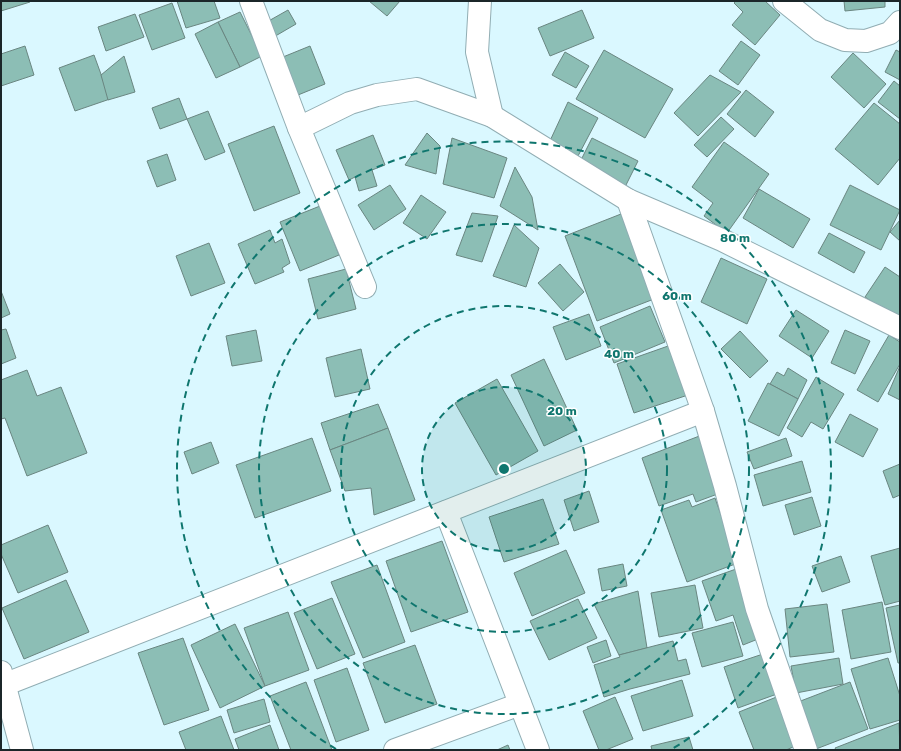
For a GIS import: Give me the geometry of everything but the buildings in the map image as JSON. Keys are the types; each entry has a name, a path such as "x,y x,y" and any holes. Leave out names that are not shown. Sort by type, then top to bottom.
{"street":[{"path":"251,1 299,128 365,287"},
{"path":"480,1 477,52 492,116"},
{"path":"784,1 820,30 845,40 866,41 890,33 900,22"},
{"path":"299,128 350,103 377,95 417,89 492,116 628,200 722,240 900,328"},
{"path":"628,200 703,411 725,486 757,610 806,750"},
{"path":"22,750 2,681 446,512 703,411"},
{"path":"446,512 538,750"},
{"path":"395,750 520,704"}]}
